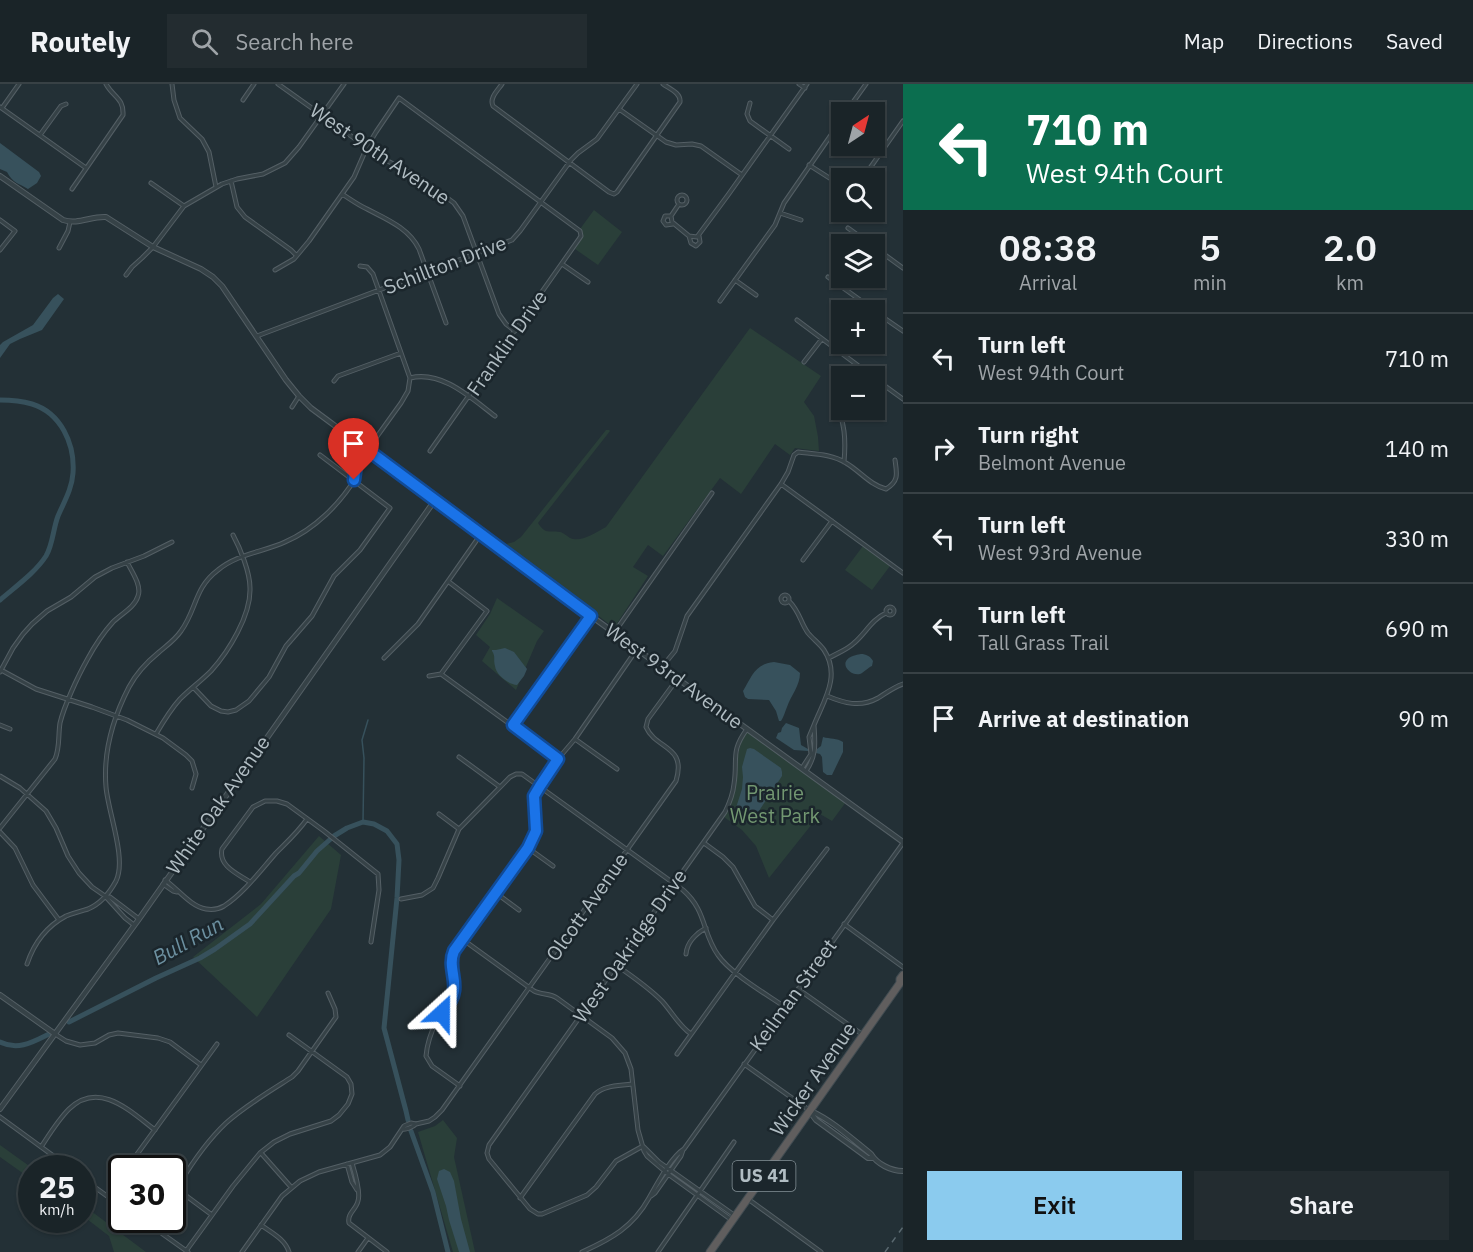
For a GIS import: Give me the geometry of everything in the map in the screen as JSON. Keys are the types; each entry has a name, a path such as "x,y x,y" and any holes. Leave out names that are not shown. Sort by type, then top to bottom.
{"highway":[{"name":"Wicker Avenue","path":"710,1252 902,982 900,979 903,975"}],"street":[{"path":"19,84 1,107 86,168"},
{"path":"72,189 123,115 121,100 111,92 106,84"},
{"path":"172,84 173,98 180,118 202,139 209,152 216,187"},
{"path":"243,100 254,84"},
{"name":"West 90th Avenue","path":"278,84 387,161 417,176 454,203 463,216 499,314 514,331"},
{"path":"126,275 153,247 184,206 216,187 231,181 264,174 285,163 297,151 344,84"},
{"path":"502,84 492,98 491,103 494,107 614,194 679,104 681,99 678,95 663,84"},
{"name":"Schillton Drive","path":"256,336 477,255 514,238 569,163 578,153 597,140 637,84"},
{"path":"799,84 805,88"},
{"path":"689,237 699,235 807,84"},
{"path":"853,102 866,84"},
{"path":"275,270 289,262 309,241 355,175 367,147 399,98 541,202"},
{"path":"750,103 748,119 789,149"},
{"path":"40,135 61,106 66,104"},
{"path":"619,109 672,144 701,146 742,175"},
{"path":"870,168 903,121"},
{"path":"720,301 775,225 783,203 831,134"},
{"path":"809,165 831,179"},
{"path":"1,178 63,220 70,222 59,248"},
{"path":"231,181 237,207 245,217 296,256"},
{"path":"151,183 184,206"},
{"path":"342,194 387,219 408,234 418,246 446,323"},
{"name":"Franklin Drive","path":"430,451 579,239 581,234 578,230 541,202"},
{"path":"679,204 671,216 673,224 696,246 700,242 699,235"},
{"path":"780,213 801,220"},
{"path":"671,216 665,216 663,221 666,225 673,224"},
{"name":"West 93rd Avenue","path":"70,222 106,217 153,247 213,277 222,286 299,396 311,408 591,616 903,842"},
{"path":"0,220 15,231 0,250"},
{"path":"848,228 856,234"},
{"path":"885,256 903,268"},
{"path":"562,264 588,282"},
{"path":"27,964 32,950 49,928 73,913 92,907 105,896 116,881 120,866 105,780 107,747 116,716 127,691 138,674 183,629 196,598 206,582 221,567 278,545 306,531 334,507 358,476 368,449 408,391 410,378 373,274 367,267 360,266"},
{"path":"828,277 859,300"},
{"path":"735,280 756,295"},
{"path":"885,319 903,332"},
{"path":"797,320 858,366"},
{"path":"804,362 821,339"},
{"path":"334,381 338,376 401,353"},
{"path":"410,378 426,376 442,380 495,416"},
{"path":"885,386 903,399"},
{"path":"292,407 299,396"},
{"path":"842,420 846,445 844,462"},
{"path":"662,666 675,651 687,616 781,484 794,455 798,452 827,456 844,462 878,487 886,489 896,481 896,460"},
{"path":"193,687 213,708 221,711 228,712 240,708 249,700 263,686 286,646 318,607 334,576 360,550 390,508 320,455"},
{"path":"781,484 903,573"},
{"path":"615,633 712,493"},
{"name":"White Oak Avenue","path":"0,1109 139,919 435,500"},
{"path":"803,560 832,521"},
{"path":"384,658 418,624 481,534"},
{"path":"156,734 173,707 222,657 232,642 243,617 250,590 249,580 232,535"},
{"path":"172,542 95,577 71,597 39,617 19,639 0,671 36,689 116,716 156,734 192,761 196,774 192,788"},
{"path":"59,920 33,885 15,848 0,830 56,758 61,720 89,655 111,625 134,604 140,594 127,562"},
{"path":"429,676 441,674 487,611 449,582"},
{"path":"789,601 799,613 809,634 829,658 832,679 827,696 809,734 808,741 813,751"},
{"path":"829,658 855,642 871,622 886,613"},
{"path":"513,725 591,616"},
{"path":"460,1086 432,1066 426,1053 434,1026 453,994 451,966 454,951 528,848 536,831 534,796 540,786 637,649"},
{"path":"441,674 558,759"},
{"name":"Olcott Avenue","path":"242,1252 291,1187 308,1176 383,1153 406,1125 429,1121 438,1115 676,781 679,769 675,756 651,735 646,727 648,719 678,678"},
{"path":"827,696 843,702 865,703 903,684"},
{"path":"0,725 10,729"},
{"path":"804,770 813,762 816,740 814,725"},
{"name":"West Oakridge Drive","path":"520,1198 489,1159 487,1153 489,1145 722,817 734,784 736,750 747,729"},
{"path":"575,739 617,769"},
{"path":"808,741 816,740"},
{"path":"459,757 500,787"},
{"path":"401,899 422,895 432,888 459,830 512,776 525,774 674,884 693,901 700,912 712,944 725,964 785,1007"},
{"path":"0,776 42,807 52,820 68,856 79,873 134,925"},
{"path":"250,882 224,864 221,856 222,849 255,805 274,800 287,804 378,874 379,890 371,942"},
{"path":"439,814 459,830"},
{"path":"164,882 173,891 202,908 215,909 225,905 250,882 307,819"},
{"name":"Keilman Street","path":"582,1252 618,1234 633,1220 680,1151 684,1149 903,842"},
{"path":"704,843 733,867 754,906 773,920"},
{"path":"528,848 553,866"},
{"path":"677,1054 827,849"},
{"path":"496,893 519,910"},
{"path":"105,896 110,897 139,919"},
{"path":"844,924 903,968"},
{"path":"686,954 688,946 706,928"},
{"path":"462,939 530,988 539,993 553,995 609,1035 620,1046 630,1065 637,1127 647,1156 734,1219"},
{"path":"616,965 653,992 684,1029 691,1034"},
{"path":"798,989 863,1035"},
{"path":"212,1215 182,1192 179,1186 182,1180 209,1142 226,1123 244,1108 292,1077 336,1017 328,993"},
{"path":"0,995 66,1041 80,1045 93,1043 117,1033 158,1038 170,1042 201,1065"},
{"path":"161,1233 187,1251 233,1186 261,1153 274,1142 290,1134 335,1118 350,1100 352,1086 347,1077 289,1035"},
{"path":"137,1155 217,1044"},
{"path":"744,1064 810,1111 816,1120 868,1158 873,1158 897,1171 903,1171"},
{"path":"632,1084 606,1087 595,1094 520,1198 538,1214 547,1214 587,1195 616,1161 643,1146"},
{"path":"41,1147 65,1113 73,1106 96,1097 106,1098 121,1105 155,1130"},
{"path":"0,1117 52,1155"},
{"path":"658,1252 734,1142"},
{"path":"261,1153 291,1187"},
{"path":"352,1162 357,1181 358,1201 348,1221 387,1252"},
{"path":"347,1164 357,1191"},
{"path":"668,1171 701,1191 734,1219"},
{"path":"96,1188 107,1196"},
{"path":"748,1199 821,1252"},
{"path":"261,1226 284,1242 289,1252"},
{"path":"358,1252 368,1238"}],"green space":[{"path":"594,210 622,232 598,265 575,249 583,236 580,229"},
{"path":"750,328 821,376 804,402 814,416 819,451 795,448 790,455 775,444 741,494 720,478 663,556 648,545 633,567 648,576 614,628 506,544 521,537 606,430 609,430 538,523 545,531 560,532 577,539 590,536 606,527"},
{"path":"863,546 890,566 872,590 845,570"},
{"path":"497,598 544,631 537,641 516,690 482,661 490,647 476,635 490,614"},
{"name":"Prairie West Park","path":"747,732 846,802 832,821 820,814 769,878 756,846 742,830 724,817 734,793 738,753"},
{"path":"319,836 341,855 331,909 257,1017 193,957 261,904"},
{"path":"443,1120 457,1138 454,1157 475,1252 453,1252 418,1132 435,1126"},
{"path":"0,1145 18,1158 18,1170 0,1157"},
{"path":"96,1215 108,1224 108,1233 121,1233 146,1252 114,1252 109,1236 96,1226"}],"water":[{"path":"0,143 39,172 41,176 37,183 28,189 0,169"},
{"path":"58,294 64,299 42,330 10,344 0,358 0,345 33,325"},
{"path":"505,648 514,652 527,669 517,685 503,678 494,664 492,650"},
{"path":"861,654 871,658 872,666 860,674 852,673 845,663 852,656"},
{"path":"774,662 790,665 800,673 797,686 781,721 769,700 748,699 743,691 758,668"},
{"path":"786,723 799,728 801,745 808,751 794,750 776,738"},
{"path":"823,737 843,742 843,752 832,775 823,772 822,757 816,753"},
{"path":"750,748 781,768 782,776 753,820 744,822 733,817 742,789 742,767 747,749"},
{"path":"444,1169 450,1172 454,1181 470,1252 459,1252 437,1179 439,1171"}],"waterway":[{"name":"Bull Run","path":"0,400 32,404 51,414 69,441 73,462 71,484 46,556 31,574 0,600"},
{"name":"Bull Run","path":"363,822 362,740 368,720"},
{"name":"Bull Run","path":"69,1022 215,949 250,924 317,851 334,836 363,822 374,824 387,831 397,844 399,860 384,1028 408,1120"},
{"name":"Bull Run","path":"0,1042 19,1046 49,1034"},
{"name":"Bull Run","path":"411,1131 433,1192 448,1252"}],"railway":[{"path":"885,1252 903,1227"}],"route":[{"path":"354,480 353,475 358,459 365,448 591,616 513,725 558,759 534,796 536,831 534,838 454,951 451,963 454,991 442,1013"}]}
